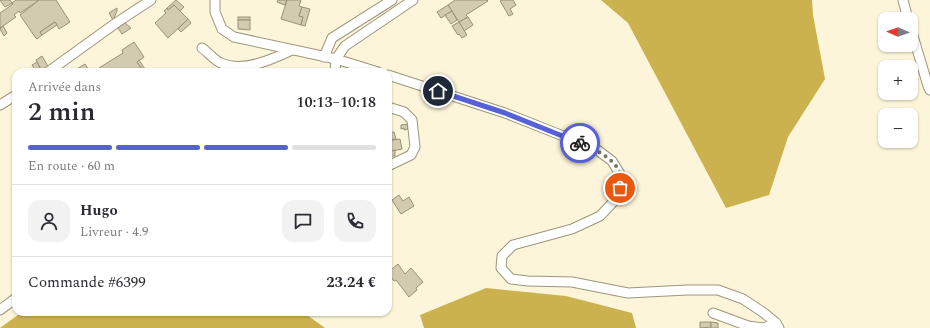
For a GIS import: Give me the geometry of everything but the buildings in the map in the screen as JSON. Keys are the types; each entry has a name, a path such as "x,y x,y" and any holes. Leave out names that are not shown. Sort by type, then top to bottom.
{"lane":[{"path":"54,68 151,0"},
{"path":"215,0 216,12 222,29 234,37 336,59 365,68"},
{"path":"324,57 332,38 392,0"},
{"path":"335,68 336,59 345,46 413,0"},
{"path":"903,0 906,12"},
{"path":"202,48 221,63 236,66 255,64 292,50"},
{"path":"918,52 930,90"},
{"path":"392,76 505,113 596,150 612,161 620,174 620,188 616,199 600,216 572,230 513,245 502,256 501,268 511,279 572,282 628,293 718,290 743,299 764,313 778,326"},
{"path":"0,105 12,97"},
{"path":"392,108 404,112 412,120 414,147 411,155 392,164"},
{"path":"0,310 12,301"},
{"path":"713,313 748,326 764,328 778,326"}],"shaded area":[{"path":"601,0 812,0 813,15 825,79 788,137 769,195 726,208 628,23"},
{"path":"486,288 566,296 632,313 636,328 424,328 420,315"},
{"path":"16,316 308,316 325,328 0,328"}],"way so far":[{"path":"580,143 596,150 612,161 620,174 620,188"}],"route":[{"path":"438,91 505,113 580,143"}]}
